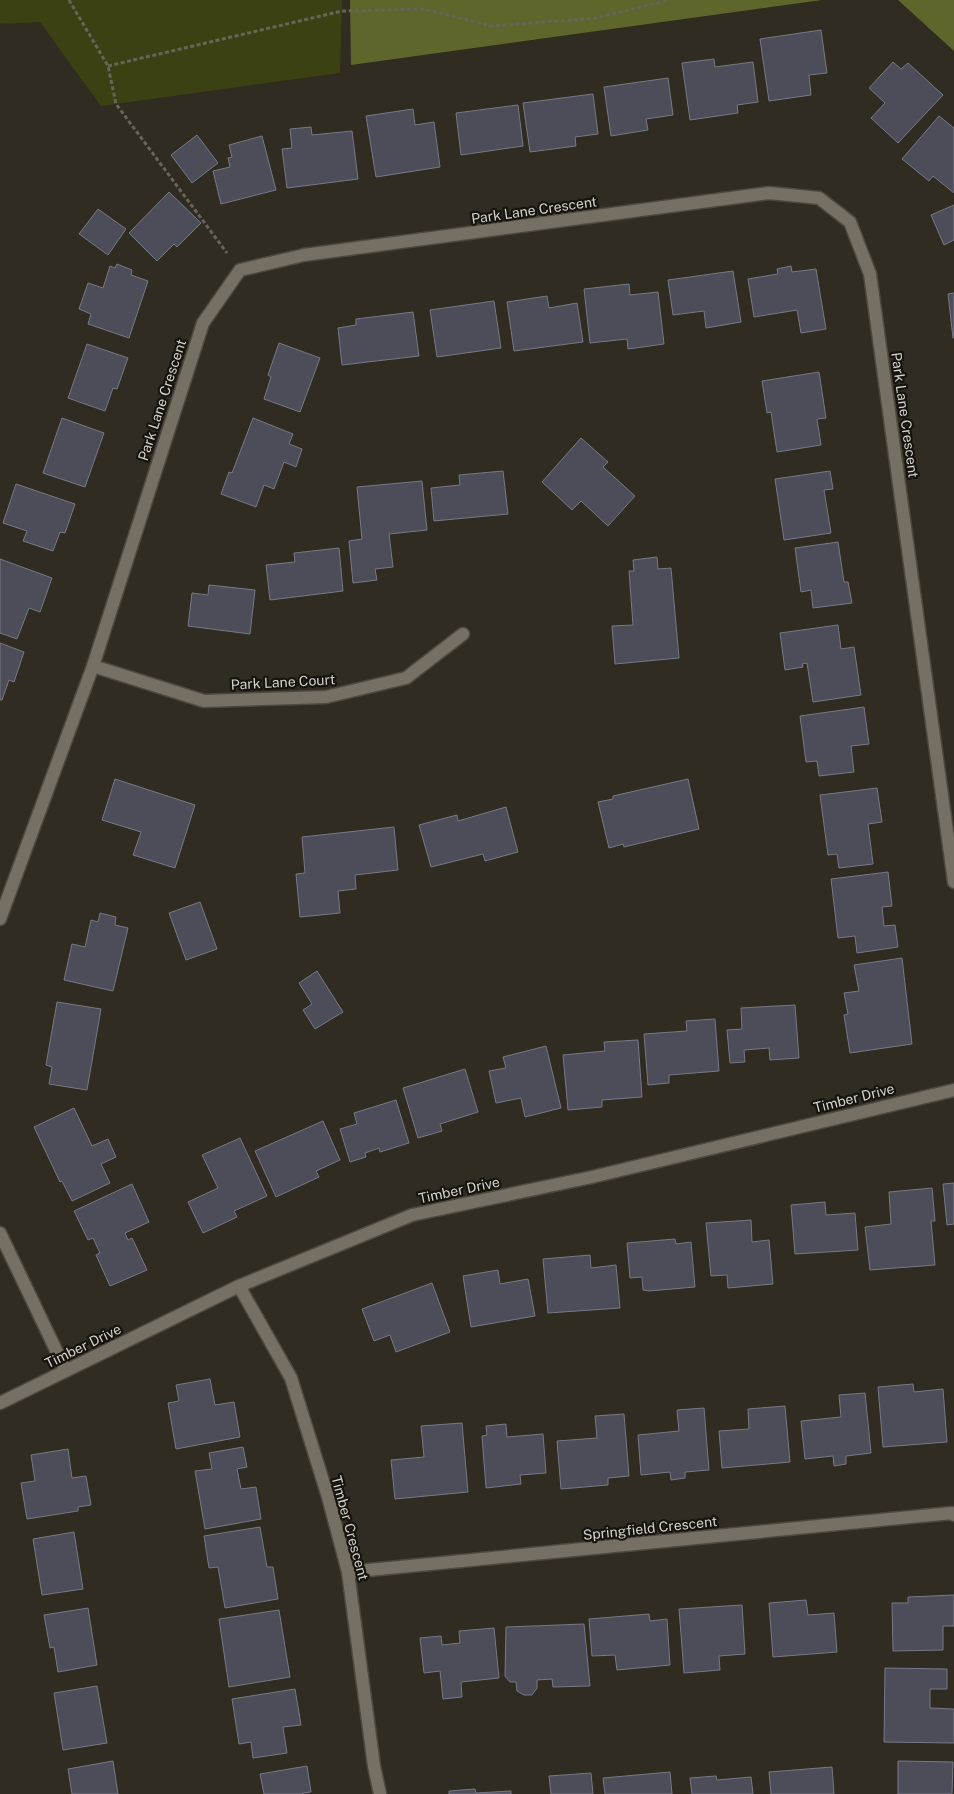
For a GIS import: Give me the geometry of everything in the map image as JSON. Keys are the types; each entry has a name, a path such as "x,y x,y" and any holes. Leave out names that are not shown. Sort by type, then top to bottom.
{"street":[{"name":"Park Lane Crescent","path":"0,919 92,666 203,323 240,270 304,255 769,193 818,198 850,222 870,274 954,882"},
{"name":"Park Lane Court","path":"92,666 204,701 326,697 406,678 463,634"},
{"name":"Timber Drive","path":"0,1403 239,1286 412,1215 592,1177 954,1090"},
{"path":"0,1233 66,1371"},
{"name":"Timber Crescent","path":"239,1286 291,1378 328,1497 348,1572 374,1766 380,1794"},
{"name":"Springfield Crescent","path":"348,1572 952,1513 954,1515"}],"path":[{"path":"69,0 108,66 116,104 240,270"},
{"path":"108,66 342,11 424,9 492,26 596,18 669,0"}],"green space":[{"path":"0,0 342,0 340,73 101,106 40,22 0,24"},
{"path":"350,0 822,0 351,65"},
{"path":"898,0 954,0 954,51"}],"building":[{"path":"821,30 827,73 809,75 811,95 769,101 760,39"},
{"path":"714,59 715,67 753,62 758,102 737,105 738,113 690,120 682,63"},
{"path":"893,62 901,69 908,63 943,95 898,143 871,118 885,103 869,88"},
{"path":"668,78 673,115 646,119 648,130 611,136 604,87"},
{"path":"593,94 598,134 575,137 576,146 530,152 523,103"},
{"path":"518,105 523,146 461,155 456,113"},
{"path":"413,109 415,125 434,122 440,167 376,177 366,116"},
{"path":"939,116 954,128 954,193 933,176 929,181 902,159"},
{"path":"311,127 312,135 352,131 358,179 287,188 282,149 292,148 290,129"},
{"path":"197,135 218,163 192,183 171,155"},
{"path":"262,136 276,190 221,204 213,171 230,167 228,158 232,157 229,145"},
{"path":"169,192 201,223 177,247 174,244 157,261 129,233"},
{"path":"954,205 954,240 944,245 931,215"},
{"path":"98,209 126,229 108,255 79,234"},
{"path":"117,264 132,270 131,275 148,281 129,338 88,324 91,314 79,309 88,283 103,288 110,266 115,268"},
{"path":"791,266 792,272 816,269 826,329 801,333 797,310 754,317 748,279 778,274 777,269"},
{"path":"733,271 741,322 706,328 704,311 673,315 668,280"},
{"path":"629,284 630,295 658,292 664,344 628,349 627,339 590,343 584,289"},
{"path":"954,293 954,338 953,338 948,294"},
{"path":"547,296 549,308 577,303 583,342 514,351 507,302"},
{"path":"494,301 501,348 437,357 430,310"},
{"path":"413,312 419,356 342,365 338,328 356,325 356,319"},
{"path":"279,343 320,358 300,412 264,399 271,377 268,375"},
{"path":"87,344 128,358 117,389 113,388 105,411 68,398"},
{"path":"819,372 826,418 817,419 821,445 777,452 771,412 767,413 762,381"},
{"path":"62,418 104,433 85,487 43,473"},
{"path":"253,418 293,434 289,444 302,449 296,467 284,462 274,489 264,485 256,507 221,494 229,472 232,473"},
{"path":"581,438 608,462 603,467 635,496 608,526 581,501 572,510 542,482"},
{"path":"503,471 508,514 434,521 431,488 460,485 459,475"},
{"path":"830,471 833,489 824,490 831,533 784,540 775,479"},
{"path":"422,481 427,530 389,534 393,567 375,569 377,580 353,583 349,541 362,539 357,487"},
{"path":"16,484 75,504 65,533 60,532 53,551 23,541 27,531 3,523"},
{"path":"838,542 844,582 848,582 852,603 813,608 811,590 801,592 795,548"},
{"path":"339,548 343,591 270,600 266,565 295,562 294,553"},
{"path":"657,557 658,569 671,568 679,658 615,664 612,626 633,625 629,571 634,571 633,560"},
{"path":"0,559 52,578 40,612 29,608 17,639 0,633"},
{"path":"209,585 255,590 250,634 188,626 192,593 208,595"},
{"path":"838,625 841,649 854,647 861,695 813,702 807,663 802,664 803,667 785,670 780,633"},
{"path":"0,643 24,652 14,682 9,680 2,700 0,700"},
{"path":"864,707 869,744 851,746 854,772 819,776 817,761 806,762 800,716"},
{"path":"115,779 195,805 175,868 133,855 141,832 102,820"},
{"path":"688,779 699,829 624,847 623,844 609,848 598,802 613,799 613,796"},
{"path":"877,788 882,822 868,824 873,864 839,868 837,854 828,855 820,795"},
{"path":"506,807 518,852 485,861 483,854 431,867 419,825 457,815 458,821"},
{"path":"394,827 398,870 355,875 356,889 338,891 340,913 300,917 296,874 305,873 302,837"},
{"path":"888,872 892,906 882,907 884,926 895,925 898,947 857,953 855,936 838,938 831,879"},
{"path":"200,902 217,949 186,960 169,913"},
{"path":"100,913 116,917 115,925 128,928 113,991 64,980 72,944 85,947 91,920 98,922"},
{"path":"902,958 912,1044 850,1053 844,1015 848,1014 844,993 859,991 854,965"},
{"path":"317,971 343,1012 315,1029 303,1010 312,1004 299,983"},
{"path":"57,1002 101,1009 87,1090 49,1084 52,1067 46,1065"},
{"path":"795,1005 799,1058 770,1060 769,1048 744,1050 745,1062 730,1063 727,1030 742,1029 741,1008"},
{"path":"715,1019 719,1071 669,1075 669,1083 648,1085 644,1034 687,1031 686,1021"},
{"path":"638,1040 642,1097 602,1100 602,1107 568,1110 563,1055 605,1051 604,1042"},
{"path":"546,1046 561,1108 525,1117 521,1098 496,1103 489,1071 506,1068 503,1057"},
{"path":"465,1069 478,1112 440,1124 442,1131 418,1138 403,1088"},
{"path":"396,1100 409,1143 380,1152 379,1148 365,1153 366,1157 350,1162 340,1129 357,1124 354,1113"},
{"path":"74,1108 92,1146 108,1139 116,1157 101,1164 110,1183 72,1201 62,1181 60,1182 34,1127"},
{"path":"323,1121 340,1160 316,1171 319,1177 276,1197 255,1151"},
{"path":"240,1138 267,1196 234,1211 237,1217 203,1233 188,1202 218,1188 202,1155"},
{"path":"954,1183 954,1224 947,1225 943,1184"},
{"path":"132,1184 149,1222 125,1233 128,1240 132,1238 147,1270 110,1286 96,1255 100,1253 93,1238 88,1240 74,1211"},
{"path":"932,1188 935,1221 931,1221 935,1265 870,1270 865,1227 891,1224 889,1192"},
{"path":"825,1202 826,1215 855,1213 858,1250 795,1254 791,1205"},
{"path":"751,1220 752,1242 769,1240 773,1284 728,1288 727,1275 711,1276 706,1223"},
{"path":"675,1239 676,1244 691,1242 695,1287 643,1290 642,1277 630,1278 627,1243"},
{"path":"590,1255 591,1268 616,1265 620,1308 548,1313 543,1259"},
{"path":"498,1270 500,1284 528,1279 535,1316 471,1327 463,1276"},
{"path":"432,1283 450,1332 396,1352 390,1335 374,1341 362,1309"},
{"path":"210,1379 215,1405 234,1402 240,1437 176,1449 168,1403 179,1401 176,1385"},
{"path":"913,1384 914,1392 943,1389 947,1442 883,1447 878,1387"},
{"path":"865,1393 871,1453 846,1456 846,1464 834,1466 833,1456 805,1459 801,1421 841,1417 839,1395"},
{"path":"785,1406 790,1462 722,1468 719,1431 749,1429 748,1409"},
{"path":"704,1408 709,1470 685,1472 685,1478 671,1480 670,1472 641,1475 638,1435 679,1431 677,1410"},
{"path":"624,1414 629,1476 608,1478 608,1485 561,1489 557,1441 597,1438 595,1416"},
{"path":"462,1423 468,1492 395,1499 391,1460 424,1457 421,1426"},
{"path":"506,1424 507,1437 543,1434 546,1473 520,1475 521,1484 486,1488 482,1436 487,1435 486,1426"},
{"path":"243,1447 247,1467 237,1469 241,1489 256,1487 261,1519 205,1529 195,1471 212,1469 209,1453"},
{"path":"68,1449 72,1478 86,1476 91,1505 78,1507 78,1511 27,1519 21,1483 35,1481 31,1455"},
{"path":"260,1527 267,1567 273,1567 278,1599 225,1608 218,1567 209,1568 204,1536"},
{"path":"74,1532 83,1589 42,1595 33,1539"},
{"path":"954,1595 954,1626 943,1626 943,1650 893,1651 892,1603 908,1603 908,1597"},
{"path":"806,1600 808,1615 834,1613 837,1652 773,1657 769,1603"},
{"path":"742,1605 745,1654 719,1656 720,1670 684,1673 679,1609"},
{"path":"88,1608 97,1665 58,1672 54,1647 50,1648 44,1615"},
{"path":"279,1610 290,1677 229,1687 219,1619"},
{"path":"649,1614 650,1621 667,1619 670,1665 617,1670 615,1655 592,1656 589,1619"},
{"path":"584,1624 590,1686 553,1687 552,1679 537,1680 537,1688 532,1695 524,1695 517,1691 516,1682 510,1682 505,1676 506,1627"},
{"path":"494,1628 499,1678 461,1682 462,1697 443,1699 440,1671 424,1673 420,1638 441,1636 442,1645 460,1643 459,1631"},
{"path":"885,1668 947,1669 947,1689 930,1689 930,1708 954,1709 954,1743 884,1742"},
{"path":"97,1686 107,1743 63,1750 54,1693"},
{"path":"295,1689 301,1725 283,1727 287,1753 253,1758 251,1742 239,1744 232,1699"},
{"path":"113,1761 118,1794 72,1794 68,1769"},
{"path":"898,1761 953,1762 952,1794 898,1794"},
{"path":"307,1766 311,1792 303,1794 264,1794 260,1774"},
{"path":"832,1767 834,1794 771,1794 769,1772"},
{"path":"670,1772 672,1794 605,1794 603,1778"},
{"path":"591,1773 593,1794 551,1794 549,1776"},
{"path":"716,1776 717,1780 751,1777 753,1794 692,1794 690,1778"},
{"path":"475,1789 476,1793 511,1791 511,1794 449,1794 449,1791"}]}
